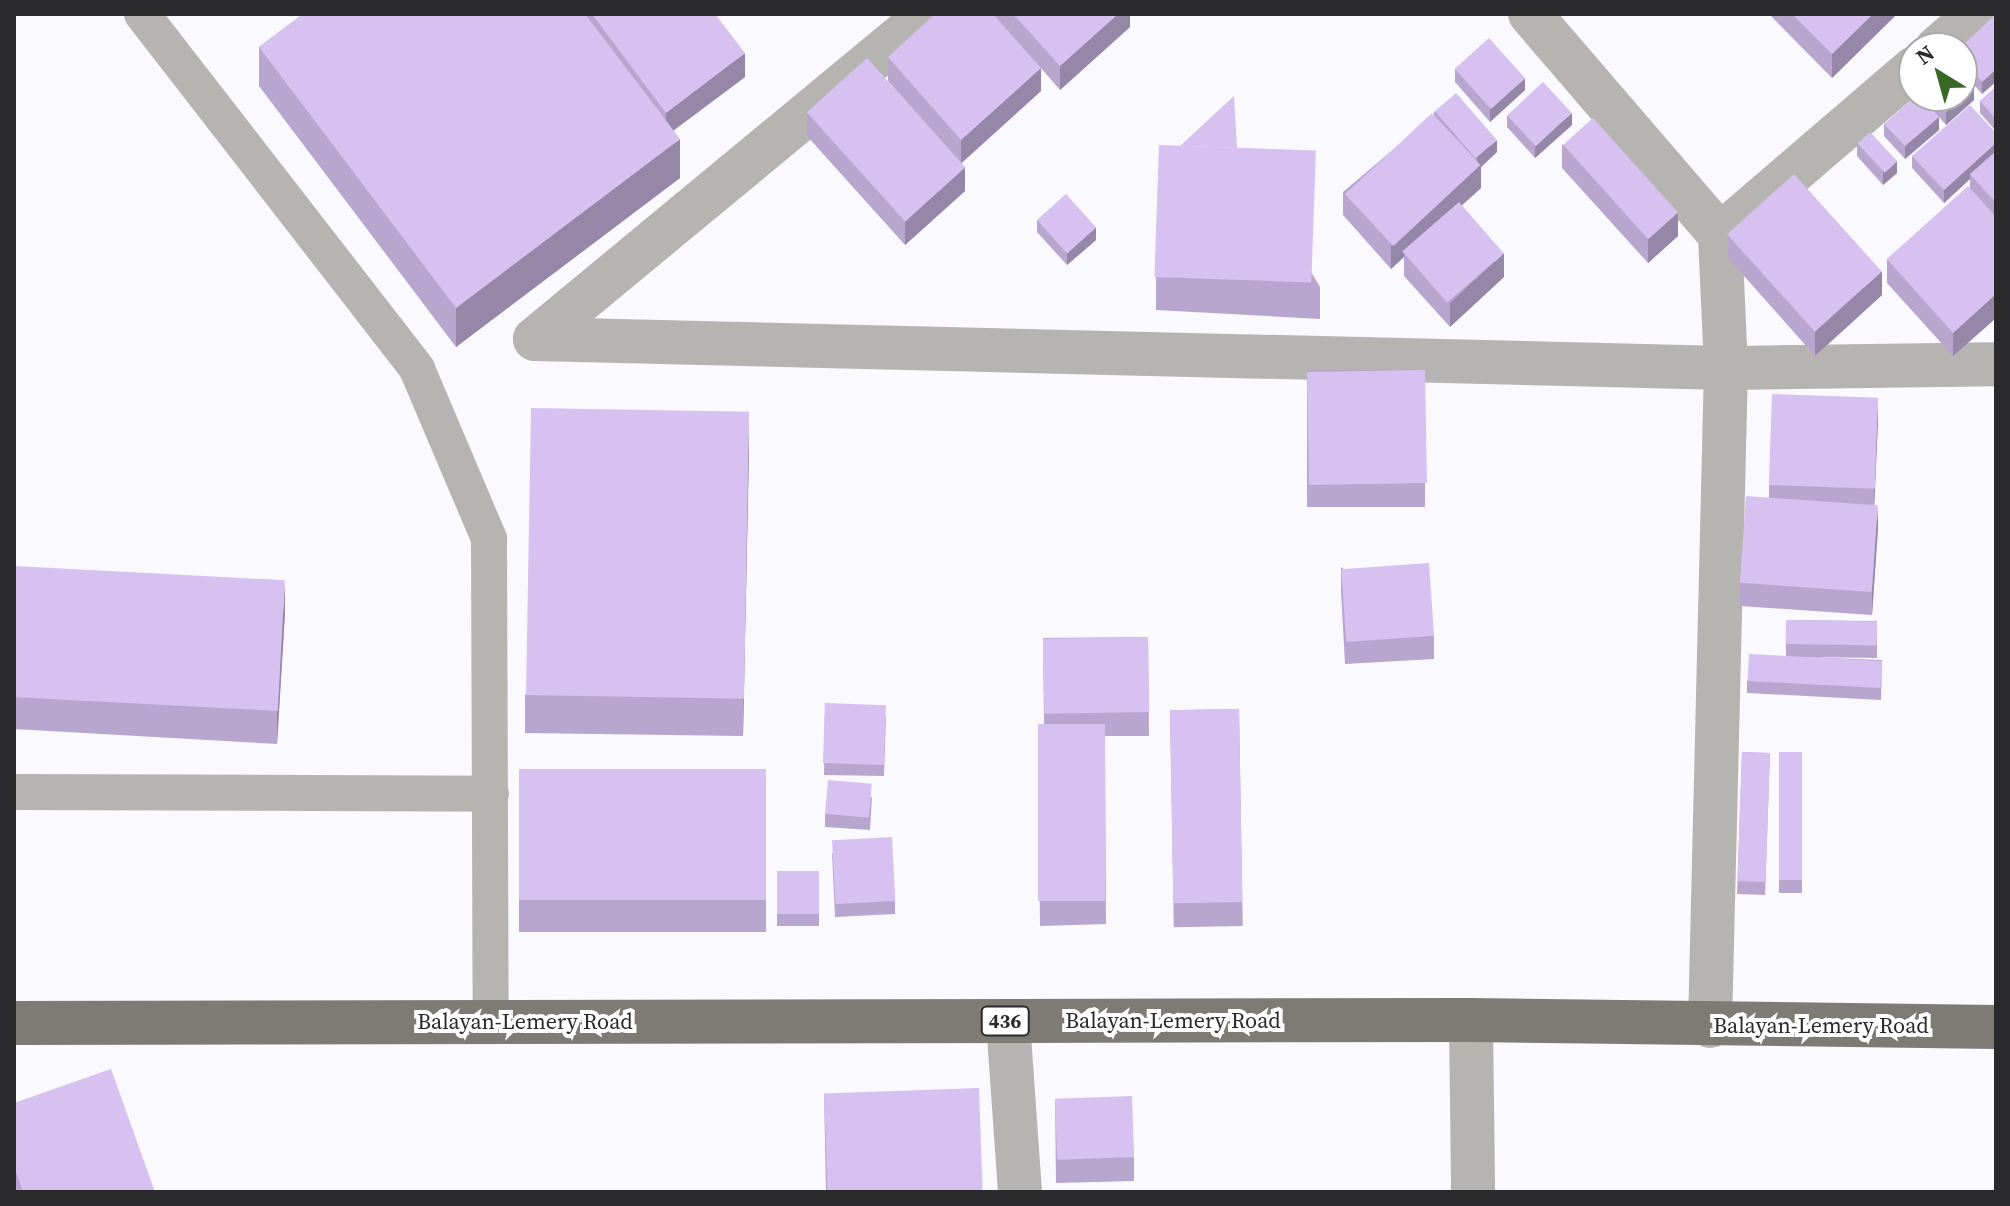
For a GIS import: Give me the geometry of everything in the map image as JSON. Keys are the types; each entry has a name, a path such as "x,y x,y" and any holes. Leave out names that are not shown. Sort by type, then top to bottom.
{"main road":[{"name":"Balayan-Lemery Road","path":"14,1023 1471,1020 1710,1026 1996,1027"}],"street":[{"path":"928,14 535,339 1726,368 1996,364"},
{"path":"1530,14 1720,235 1726,368 1710,1026"},
{"path":"1956,32 1977,14"},
{"path":"1720,235 1898,82"},
{"path":"1471,1020 1473,1192"},
{"path":"1008,1021 1020,1192"}],"lane":[{"path":"142,14 417,369 489,539 491,1022"},
{"path":"14,792 491,794"}],"building":[{"path":"303,14 585,14 680,139 456,308 259,47"},
{"path":"592,14 715,14 745,53 666,113"},
{"path":"935,14 993,14 1041,68 961,140 888,57"},
{"path":"1013,14 1118,14 1060,66"},
{"path":"1792,14 1873,14 1832,54"},
{"path":"1996,14 1996,69 1982,82 1978,77 1977,32"},
{"path":"1489,38 1525,78 1491,109 1455,69"},
{"path":"867,58 965,167 905,221 807,112"},
{"path":"1543,82 1572,113 1536,146 1507,115"},
{"path":"1996,87 1996,119 1980,101"},
{"path":"1456,93 1497,140 1476,158 1435,111"},
{"path":"1234,96 1237,148 1180,146"},
{"path":"1898,111 1935,112 1939,117 1905,146 1884,124"},
{"path":"1962,112 1976,112 1996,133 1996,143 1944,190 1912,156"},
{"path":"1432,113 1480,165 1393,246 1345,194"},
{"path":"1593,118 1678,212 1648,239 1563,145"},
{"path":"1870,132 1897,161 1885,173 1858,144"},
{"path":"1159,145 1316,150 1311,282 1154,277"},
{"path":"1996,151 1996,203 1970,174"},
{"path":"1794,174 1882,271 1815,332 1727,234"},
{"path":"1968,186 1996,217 1996,294 1953,333 1887,259"},
{"path":"1066,194 1096,227 1067,254 1037,220"},
{"path":"1459,202 1504,253 1447,303 1402,251"},
{"path":"1425,370 1427,483 1309,485 1307,372"},
{"path":"1772,394 1878,398 1875,489 1769,485"},
{"path":"531,408 749,412 744,699 526,695"},
{"path":"1746,496 1878,505 1872,592 1740,583"},
{"path":"1429,563 1434,636 1346,642 1341,569"},
{"path":"14,566 285,580 278,711 14,697"},
{"path":"1786,620 1877,622 1877,646 1786,644"},
{"path":"1148,637 1149,712 1044,714 1043,639"},
{"path":"1749,654 1882,661 1880,688 1748,681"},
{"path":"825,703 886,705 884,765 823,763"},
{"path":"1239,709 1242,902 1173,903 1170,710"},
{"path":"1038,724 1105,724 1105,901 1038,901"},
{"path":"1742,752 1770,753 1765,882 1737,881"},
{"path":"1779,752 1802,752 1802,880 1779,880"},
{"path":"519,769 766,769 766,900 519,900"},
{"path":"828,780 872,784 869,818 825,814"},
{"path":"892,837 895,901 835,904 832,840"},
{"path":"777,871 819,871 819,914 777,914"},
{"path":"111,1069 155,1192 23,1192 14,1166 14,1103"},
{"path":"979,1088 983,1192 828,1192 824,1093"},
{"path":"1132,1096 1134,1157 1057,1160 1055,1099"}]}
